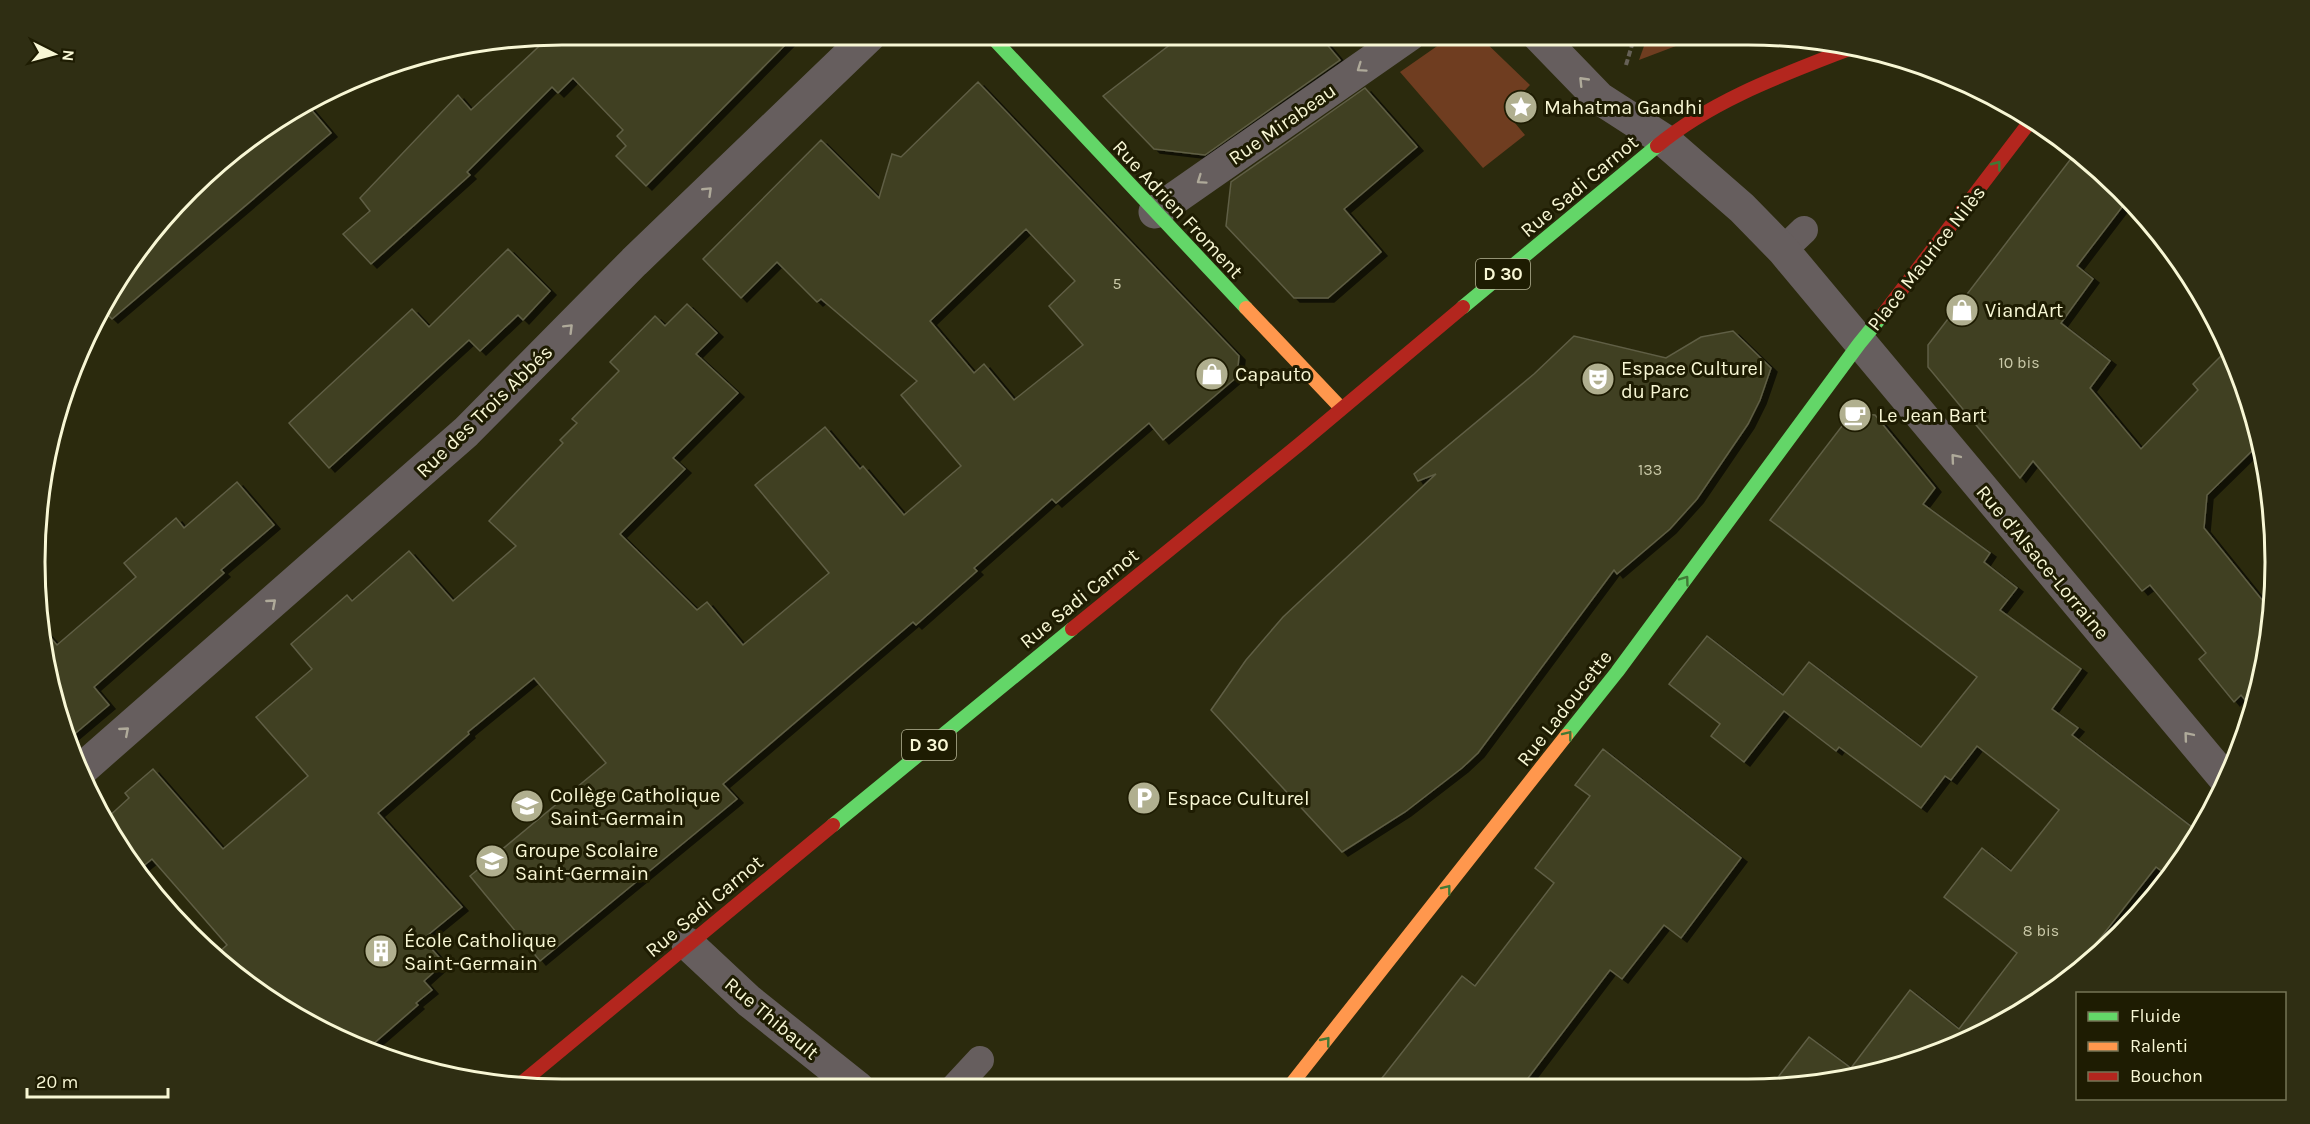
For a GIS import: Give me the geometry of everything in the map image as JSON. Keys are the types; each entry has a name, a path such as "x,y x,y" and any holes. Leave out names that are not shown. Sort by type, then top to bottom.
{"street":[{"name":"Rue des Trois Abbés","path":"86,765 466,432 634,262 859,45"},
{"name":"Rue Adrien Froment","path":"1000,45 1155,213 1341,408"},
{"name":"Rue Mirabeau","path":"1155,213 1393,45"},
{"name":"Place Maurice Nilès","path":"1548,45 1599,98 1665,140 1742,208 1794,240 1859,344 1907,286 2026,126"},
{"name":"D 30","path":"1665,140 1754,86 1839,53"},
{"name":"Rue Sadi Carnot","path":"527,1078 986,698 1301,443 1665,140"},
{"name":"Rue d'Alsace-Lorraine","path":"1859,344 2220,773"},
{"name":"Rue Ladoucette","path":"1295,1079 1617,672 1859,344"},
{"name":"Rue Thibault","path":"688,944 749,1001 847,1079"}],"lane":[{"path":"962,1079 980,1060"}],"path":[{"path":"1624,71 1632,45"}],"shaded area":[{"path":"1439,45 1488,45 1530,85 1509,107 1510,117 1525,135 1483,168 1400,72"},
{"path":"1644,45 1679,45 1639,60"}],"building":[{"path":"785,45 646,186 616,156 626,146 617,136 623,130 573,78 558,93 552,87 467,172 470,175 371,264 343,234 370,211 360,198 458,95 471,110 540,46"},
{"path":"1170,45 1327,45 1340,60 1205,155 1154,149 1103,96"},
{"path":"978,82 1239,356 1237,377 1163,440 1149,423 1056,503 1052,499 974,568 977,571 916,625 913,622 723,784 737,799 540,961 470,876 606,763 534,678 468,732 469,734 378,813 462,907 423,939 444,963 424,981 432,990 416,1003 418,1005 374,1044 303,1010 247,972 221,951 227,945 152,859 144,866 114,820 111,814 129,798 125,793 153,769 223,849 308,776 256,717 312,669 291,644 347,595 352,601 409,551 453,601 516,546 489,521 563,443 560,440 577,423 572,419 619,371 610,362 655,316 665,326 687,304 717,333 696,354 738,393 673,458 685,469 620,534 697,610 707,602 743,645 829,573 755,485 825,427 860,469 863,466 904,515 961,466 901,395 917,381 821,299 817,302 777,262 741,298 703,259 821,140 879,198 892,154 901,157","holes":["1026,229 1075,281 1049,306 1083,345 1014,400 984,364 974,373 930,321"]},
{"path":"1365,88 1417,147 1344,209 1381,252 1328,298 1294,298 1226,226 1231,182"},
{"path":"311,110 331,133 112,319 108,315 132,275 173,221 196,196 247,152"},
{"path":"2071,159 2123,206 2077,266 2093,279 2061,323 2110,361 2090,388 2141,449 2198,390 2193,384 2222,355 2238,396 2252,450 2207,495 2204,528 2263,602 2255,663 2246,701 2241,695 2234,702 2199,659 2206,653 2150,585 2142,591 2033,461 2020,478 1928,367 1928,345"},
{"path":"508,249 550,291 523,320 518,315 480,351 469,340 329,468 289,423 412,309 429,327"},
{"name":"Espace Culturel du Parc","path":"1733,331 1771,368 1760,400 1748,424 1697,499 1670,529 1617,574 1614,570 1478,753 1405,812 1342,852 1211,710 1246,660 1283,617 1436,474 1418,481 1414,474 1534,374 1574,336 1666,358 1701,337"},
{"path":"1852,413 1875,415 1935,488 1923,504 1990,553 1984,562 2017,588 2000,610 2081,669 2052,709 2078,728 2072,735 2192,827 2162,871 2156,867 2094,947 2063,972 2006,1010 1977,1026 1914,1052 1849,1069 1777,1078 1809,1037 1851,1068 1910,990 1959,1029 2017,953 1944,897 1982,848 2011,871 2059,810 1977,746 1951,780 1945,776 1921,808 1839,747 1836,751 1784,711 1744,762 1711,736 1720,724 1669,684 1707,636 1783,695 1809,662 1921,747 1977,677 1770,520"},
{"path":"237,482 274,525 221,570 224,573 94,687 109,705 74,734 63,696 51,638 57,645 136,577 124,563 176,518 184,528"},
{"path":"1603,749 1741,858 1681,938 1664,925 1622,979 1610,970 1527,1079 1381,1079 1462,976 1475,986 1554,883 1535,868 1590,796 1575,785"}],"traffic: fast":[{"path":"999,45 1246,308"},
{"path":"1463,307 1657,146"},
{"path":"1566,736 1617,672 1881,317"},
{"path":"833,825 1072,629"}],"traffic: slow":[{"path":"1246,308 1341,408"},
{"path":"1295,1079 1566,736"}],"traffic: jam":[{"path":"1657,146 1679,129 1728,100 1839,53"},
{"path":"1881,317 2026,127"},
{"path":"1072,629 1301,443 1463,307"},
{"path":"528,1078 833,825"}],"place":[{"name":"Mahatma Gandhi","path":"1521,107"},
{"name":"ViandArt","path":"1962,310"},
{"name":"Capauto","path":"1212,374"},
{"name":"Espace Culturel du Parc","path":"1598,379"},
{"name":"Le Jean Bart","path":"1855,415"},
{"name":"Espace Culturel","path":"1144,798"},
{"name":"Collège Catholique Saint-Germain","path":"527,806"},
{"name":"Groupe Scolaire Saint-Germain","path":"492,861"},
{"name":"École Catholique Saint-Germain","path":"381,951"}]}
